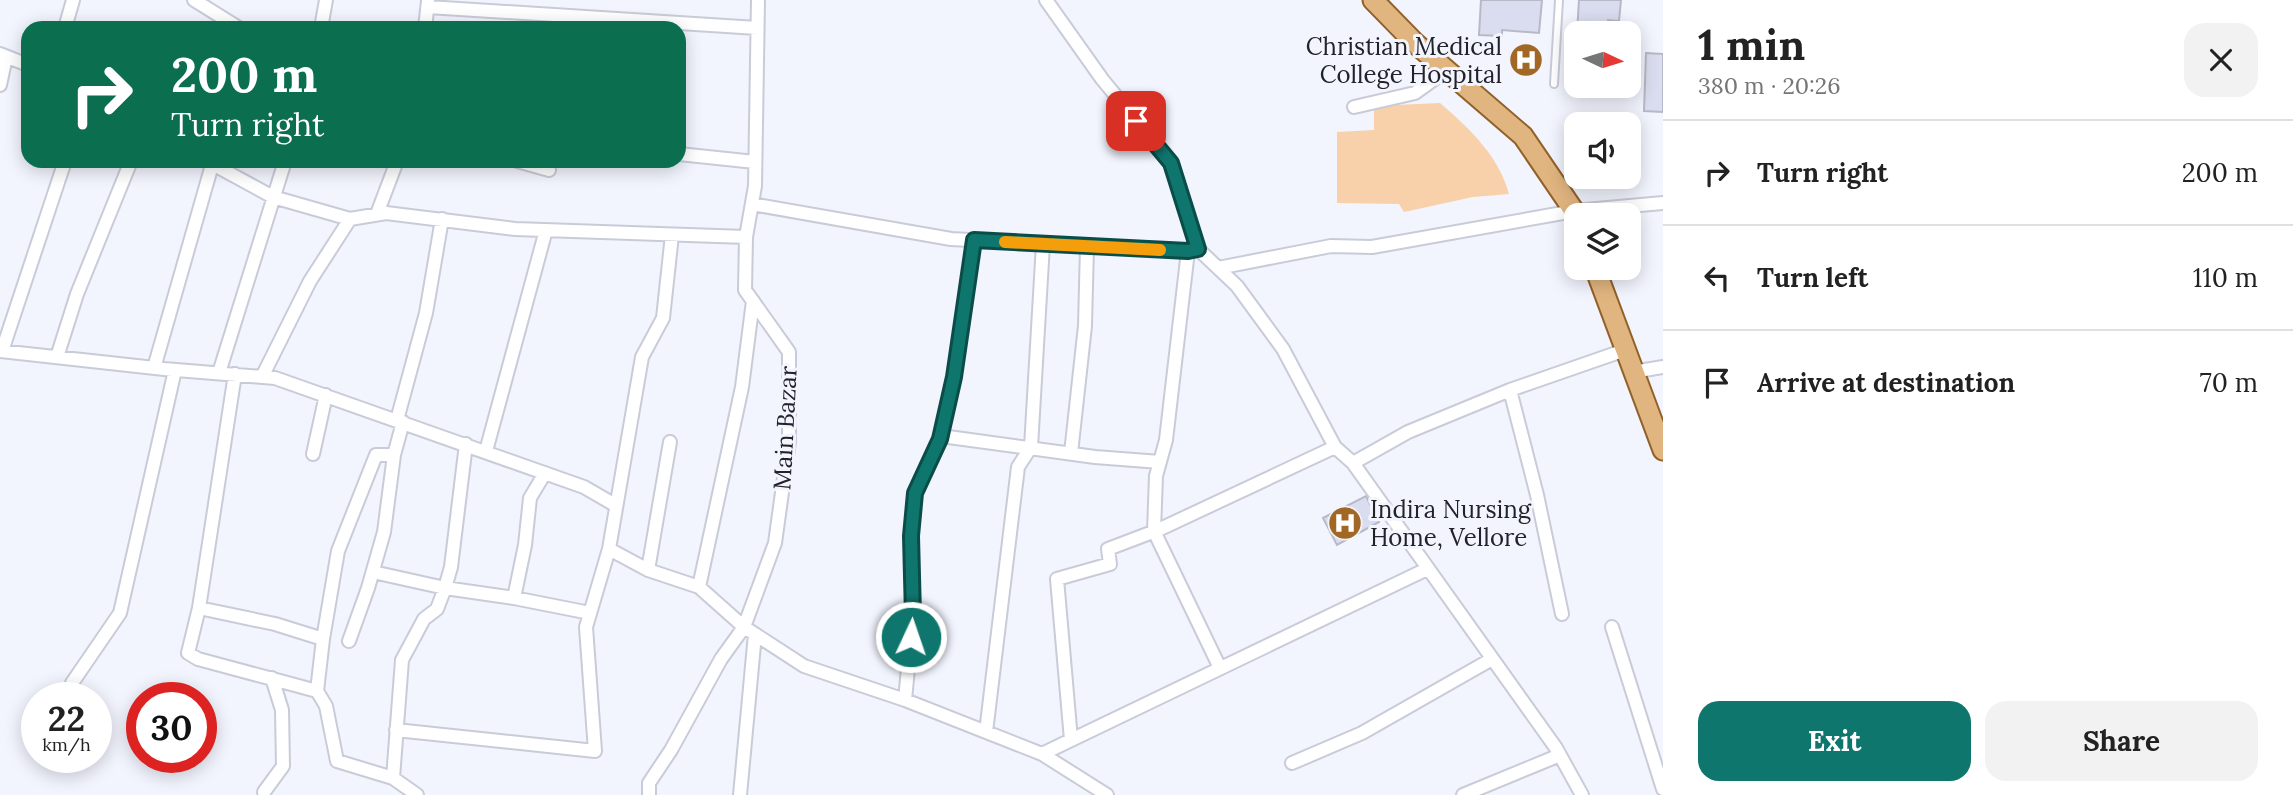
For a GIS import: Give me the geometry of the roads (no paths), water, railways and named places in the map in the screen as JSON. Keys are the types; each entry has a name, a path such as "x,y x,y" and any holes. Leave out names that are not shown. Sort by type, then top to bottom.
{"main road":[{"path":"1373,0 1415,43 1522,136 1567,203"},
{"path":"1599,280 1663,450"}],"street":[{"path":"67,21 73,0"},
{"path":"194,0 217,21"},
{"path":"322,21 326,0"},
{"name":"Main Bazar","path":"649,795 649,783 671,750 720,659 750,630 775,542 789,442 789,352 745,290 746,237 755,162 758,0"},
{"path":"1045,0 1102,79 1171,163 1193,250 1166,440 1156,476 1154,531 1220,668"},
{"path":"426,21 428,3 498,6 547,21"},
{"path":"686,26 757,28"},
{"path":"0,85 3,55 21,62"},
{"path":"1354,107 1415,93 1447,70"},
{"path":"686,155 755,162"},
{"path":"63,168 1,351 275,378 584,487 615,505"},
{"path":"57,357 77,294 128,168"},
{"path":"154,368 208,168"},
{"path":"218,168 273,197 350,219 386,213 515,229 746,237"},
{"path":"219,373 283,168"},
{"path":"377,214 394,168"},
{"path":"542,168 549,170"},
{"path":"1641,206 1663,203"},
{"path":"752,204 951,239 1193,250 1237,286 1283,349 1335,447 1353,463 1560,755 1582,795"},
{"path":"1218,268 1332,246 1372,247 1564,217"},
{"path":"262,377 310,281 350,219"},
{"path":"349,641 384,532 400,421 426,313 442,219"},
{"path":"486,451 546,230"},
{"path":"396,730 595,751 586,627 609,549 642,357 663,318 672,235"},
{"path":"905,700 913,616 911,536 915,493 941,436 954,377 974,240"},
{"path":"986,732 1018,467 1031,447 1043,244"},
{"path":"1071,453 1085,326 1087,246"},
{"path":"699,587 743,387 753,300"},
{"path":"1353,463 1408,432 1510,390 1625,350"},
{"path":"1633,372 1663,367"},
{"path":"73,682 120,613 175,370"},
{"path":"235,374 199,608 188,653 198,659 317,691"},
{"path":"1510,390 1537,495 1562,614"},
{"path":"313,454 326,395"},
{"path":"941,436 1160,462"},
{"path":"648,570 670,442"},
{"path":"393,778 401,660 424,619 437,609 445,588 453,556 466,444"},
{"path":"1071,740 1057,579 1110,564 1108,549 1154,531 1335,447"},
{"path":"394,455 376,455 338,551 317,691 326,706 337,761 393,778 417,795"},
{"path":"514,598 525,545 530,498 545,473"},
{"path":"609,549 648,570 699,587 750,630 804,666 905,700 1042,754 1107,795"},
{"path":"1042,754 1427,569"},
{"path":"373,572 445,588 590,613"},
{"path":"199,608 275,624 323,639"},
{"path":"1612,627 1663,789"},
{"path":"740,795 750,630"},
{"path":"1292,763 1363,733 1492,659"},
{"path":"264,792 283,766 282,710 272,678"},
{"path":"1463,795 1560,755"}],"lane":[{"path":"1554,84 1559,0"}],"place":[{"name":"Christian Medical College Hospital","path":"1526,60"},
{"name":"Indira Nursing Home, Vellore","path":"1345,523"}]}
